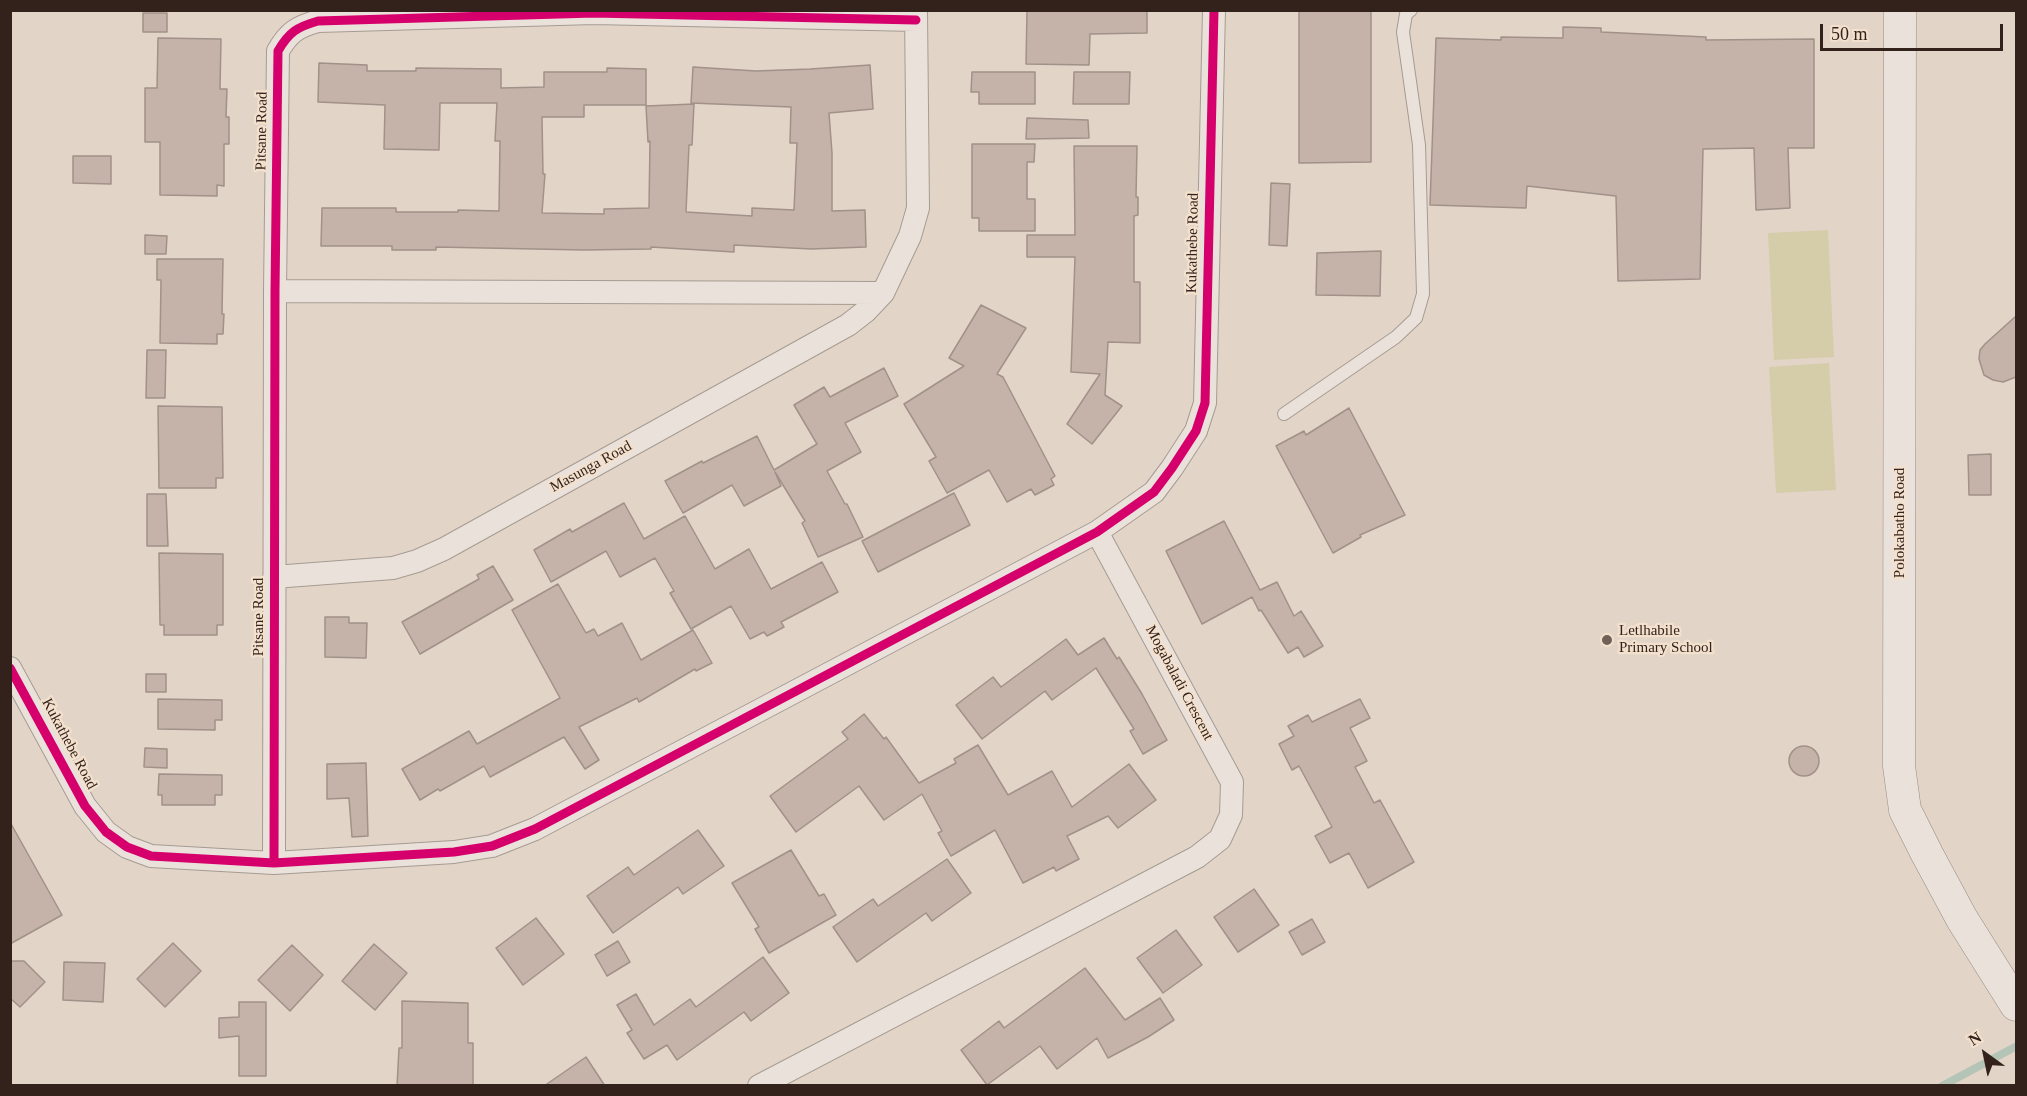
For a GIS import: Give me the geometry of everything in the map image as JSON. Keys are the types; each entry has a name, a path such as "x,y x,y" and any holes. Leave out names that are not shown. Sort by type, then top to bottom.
{"street":[{"name":"Kukathebe Road","path":"10,668 85,806 106,832 127,847 151,856 274,863 454,852 492,846 535,829 1097,532 1154,492 1196,430 1205,403 1214,10"},
{"name":"Polokabatho Road","path":"1900,10 1899,766 1905,810 1962,919 2016,1005"},
{"name":"Pitsane Road","path":"274,863 275,291 278,51 287,36 303,25 318,21 594,14 916,15"},
{"name":"Masunga Road","path":"274,577 393,568 417,561 444,549 848,325 866,311 883,293 910,236 918,208 916,15"},
{"path":"275,291 883,293"},
{"name":"Mogabaladi Crescent","path":"759,1086 1197,857 1220,839 1231,814 1232,782 1097,532"}],"lane":[{"path":"1284,414 1396,337 1416,318 1423,294 1419,146 1403,32 1406,14 1411,10"}],"shaded area":[{"path":"1828,230 1834,357 1774,360 1768,233"},
{"path":"1829,363 1836,490 1776,493 1769,367"}],"building":[{"path":"1027,10 1147,10 1147,33 1090,34 1089,65 1026,64"},
{"path":"1299,10 1371,10 1371,162 1299,163"},
{"path":"143,13 167,13 167,32 143,32"},
{"path":"1563,27 1601,28 1601,32 1706,37 1706,40 1814,39 1814,148 1788,148 1790,208 1756,210 1754,148 1703,149 1700,279 1618,281 1616,196 1527,186 1526,208 1430,205 1436,38 1501,40 1501,37 1563,38"},
{"path":"158,38 221,39 220,89 227,89 226,117 229,117 229,144 224,144 224,186 217,185 217,196 160,195 160,142 145,142 145,88 157,88"},
{"path":"319,63 367,65 367,71 416,71 416,68 501,69 501,88 544,87 544,72 607,72 607,68 646,69 646,105 584,105 584,117 542,117 543,174 545,174 542,213 604,214 604,209 649,208 650,141 648,142 646,106 694,104 692,145 689,145 686,212 752,216 752,208 794,210 797,143 790,143 791,107 691,103 693,67 756,71 870,65 873,109 829,113 832,211 865,210 866,247 811,249 734,245 734,252 651,247 651,249 584,250 436,247 436,250 392,250 392,246 321,246 322,208 396,208 396,212 499,211 500,141 495,141 497,103 440,103 439,150 384,149 385,105 318,102"},
{"path":"972,72 1035,72 1035,104 979,104 979,92 971,92"},
{"path":"1074,72 1130,72 1129,104 1073,104"},
{"path":"1027,118 1088,120 1089,138 1026,139"},
{"path":"972,144 1035,144 1034,162 1027,162 1027,199 1035,199 1035,231 979,231 979,218 972,218"},
{"path":"1074,146 1137,146 1138,215 1134,216 1134,282 1140,282 1140,343 1108,342 1105,395 1122,406 1092,444 1067,424 1100,374 1071,372 1075,257 1027,257 1027,235 1075,235"},
{"path":"73,156 111,156 111,184 73,183"},
{"path":"1271,183 1290,184 1287,246 1269,245"},
{"path":"145,235 167,236 166,254 145,254"},
{"path":"1381,251 1380,296 1316,295 1317,253"},
{"path":"157,259 223,259 223,334 217,334 217,344 160,343 161,280 157,280"},
{"path":"981,305 1026,328 997,374 1003,377 1055,476 1051,479 1054,485 1035,495 1031,489 1007,502 989,470 947,493 929,461 936,457 904,404 964,366 949,358"},
{"path":"2016,316 2016,377 2003,382 1993,380 1984,375 1979,359 1980,350"},
{"path":"147,350 166,350 165,398 146,398"},
{"path":"884,368 898,396 845,423 861,452 827,471 863,537 818,557 802,523 805,521 775,472 781,486 744,506 732,485 683,513 665,481 757,436 774,470 817,444 794,405 824,387 830,397"},
{"path":"158,406 222,407 223,478 216,478 216,488 159,488"},
{"path":"1349,408 1405,515 1360,535 1361,537 1333,553 1276,446 1304,431 1306,435"},
{"path":"1991,454 1991,495 1969,495 1968,455"},
{"path":"954,493 970,525 878,572 862,541"},
{"path":"147,494 166,494 168,546 147,546"},
{"path":"624,503 644,539 685,516 715,569 749,549 771,589 822,562 838,592 781,622 784,627 767,636 764,632 750,639 731,606 691,629 670,593 674,591 655,558 620,577 606,551 551,582 534,550 570,529 572,532"},
{"path":"1224,521 1260,590 1277,582 1294,616 1301,611 1323,646 1304,657 1298,647 1288,653 1252,597 1202,624 1166,551"},
{"path":"159,553 223,554 223,625 217,625 217,635 164,635 164,625 160,625"},
{"path":"493,566 513,600 420,654 402,622 479,579 477,575"},
{"path":"558,584 586,633 594,629 598,636 622,623 641,660 693,630 712,663 696,671 695,669 639,702 637,698 579,727 599,760 585,769 564,737 490,777 484,766 420,800 402,769 469,731 477,744 560,698 512,610"},
{"path":"325,617 349,617 349,623 367,623 366,658 325,657"},
{"path":"1104,638 1142,694 1167,740 1143,754 1130,731 1134,729 1096,668 1052,700 1045,691 982,739 956,705 993,677 1001,687 1066,639 1078,655"},
{"path":"146,674 166,674 166,692 146,692"},
{"path":"158,699 222,700 222,720 215,720 215,730 158,729"},
{"path":"1360,699 1370,718 1350,728 1367,761 1355,767 1374,803 1380,800 1414,862 1368,888 1349,853 1330,863 1315,836 1332,827 1299,766 1292,770 1279,744 1294,736 1288,726 1308,715 1312,722"},
{"path":"864,714 884,739 886,737 919,783 956,763 954,759 978,745 1008,795 1052,771 1072,807 1129,764 1156,800 1118,828 1108,816 1067,836 1079,859 1056,871 1054,867 1023,883 995,830 951,856 938,833 942,831 922,794 884,820 859,786 796,832 770,796 848,739 842,732"},
{"path":"1804,746 1815,750 1819,761 1815,772 1804,776 1793,772 1789,761 1793,750"},
{"path":"145,748 167,749 167,768 144,767"},
{"path":"366,763 368,836 352,837 349,798 327,799 327,764"},
{"path":"159,774 222,775 222,795 215,795 215,805 162,805 162,795 158,795"},
{"path":"10,822 62,915 10,944"},
{"path":"698,830 724,866 683,894 678,887 613,933 587,896 628,867 634,875"},
{"path":"791,850 819,896 824,894 836,915 769,953 755,929 759,927 732,883"},
{"path":"947,859 971,893 932,921 926,913 857,962 833,927 873,899 878,906"},
{"path":"1254,889 1279,925 1238,952 1214,917"},
{"path":"536,918 564,954 523,985 496,948"},
{"path":"1312,919 1325,942 1302,955 1289,932"},
{"path":"1176,930 1202,965 1163,993 1137,958"},
{"path":"618,941 630,962 607,976 595,955"},
{"path":"173,943 201,971 165,1007 137,979"},
{"path":"374,944 407,973 375,1010 342,981"},
{"path":"292,945 323,975 290,1011 258,980"},
{"path":"763,957 789,993 751,1021 744,1012 677,1060 667,1045 644,1059 627,1033 632,1030 617,1005 636,994 654,1025 690,999 696,1007"},
{"path":"10,961 24,961 45,982 20,1007 10,998"},
{"path":"64,962 105,963 103,1002 63,1000"},
{"path":"1085,968 1125,1020 1160,998 1174,1020 1108,1058 1097,1038 1057,1069 1040,1046 987,1085 961,1050 999,1021 1004,1028"},
{"path":"402,1001 468,1003 468,1043 473,1043 473,1086 397,1086 399,1048 402,1048"},
{"path":"239,1002 266,1002 266,1076 239,1076 239,1036 219,1038 219,1018 239,1017"},
{"path":"586,1057 605,1086 544,1086"}],"waterway":[{"path":"1942,1086 2015,1047"}],"cycle path":[{"path":"10,668 85,806 106,832 127,847 151,856 274,863 454,852 492,846 535,829 1097,532 1154,492 1196,431 1205,403 1214,10"},
{"path":"274,863 275,291 278,51 286,39 299,28 318,21 594,13 916,20"}],"place":[{"name":"Letlhabile Primary School","path":"1607,640"}]}
